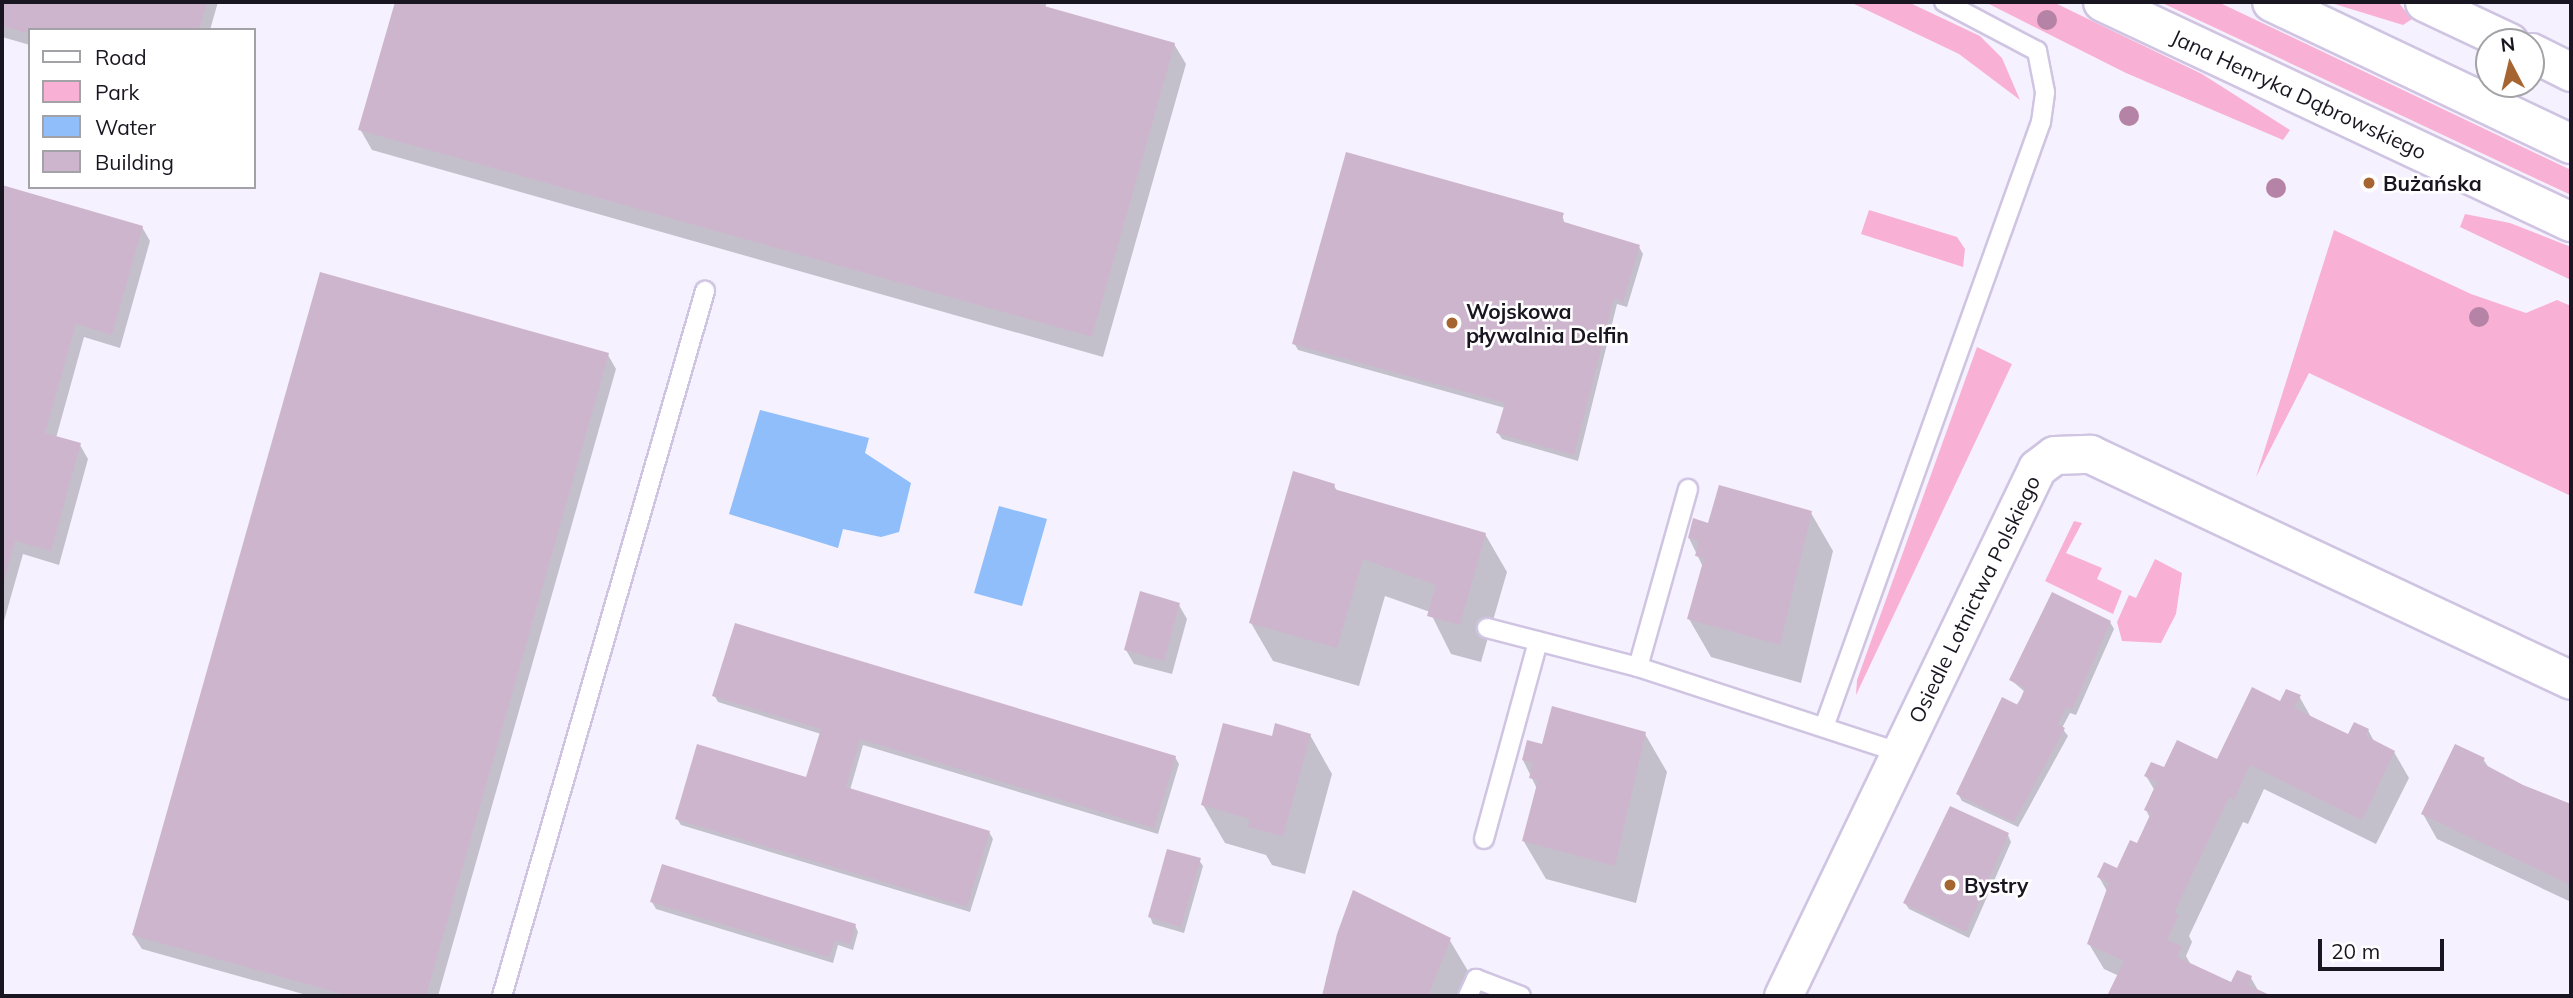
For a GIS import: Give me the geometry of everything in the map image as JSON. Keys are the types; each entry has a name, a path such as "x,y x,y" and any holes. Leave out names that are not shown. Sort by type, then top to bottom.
{"main road":[{"name":"Jana Henryka Dąbrowskiego","path":"2103,2 2571,222"},
{"path":"2272,2 2571,144"}],"street":[{"path":"2424,2 2479,28"},
{"path":"2545,59 2571,72"},
{"name":"Osiedle Lotnictwa Polskiego","path":"1783,996 2037,468 2054,455 2074,452 2090,454 2571,680"}],"lane":[{"path":"1824,727 2041,122 2045,92 2037,51 1944,2"},
{"path":"502,996 705,291"},
{"path":"1638,667 1688,489"},
{"path":"1487,628 1638,667 1901,753"},
{"path":"1484,839 1538,641"},
{"path":"1468,996 1475,979 1521,996"}],"green space":[{"path":"1850,2 1908,2 1980,36 2002,58 2020,100 1959,54"},
{"path":"1985,2 2053,2 2202,74 2290,130 2283,140 2126,73"},
{"path":"2160,2 2218,2 2571,170 2571,195"},
{"path":"2328,2 2398,2 2412,19 2403,25"},
{"path":"1869,210 1957,237 1965,249 1963,267 1861,234"},
{"path":"2465,214 2510,223 2571,247 2571,280 2460,227"},
{"path":"2334,230 2471,294 2526,313 2557,300 2571,306 2571,496 2309,373 2256,477"},
{"path":"1977,347 2012,364 1856,695 1857,680"},
{"path":"2074,521 2082,523 2066,553 2102,568 2097,579 2122,591 2113,614 2045,581"},
{"path":"2155,559 2182,573 2176,614 2161,643 2122,641 2117,622 2129,595 2136,598"}],"water":[{"path":"760,410 869,438 865,453 911,483 899,532 881,537 843,529 838,548 729,514"},
{"path":"999,506 1047,519 1022,606 974,593"}],"building":[{"path":"2,2 207,2 200,28 28,28 28,33 2,26"},
{"path":"395,2 1030,2 1175,43 1092,337 358,130"},
{"name":"Wojskowa pływalnia Delfin","path":"1346,152 1564,213 1561,221 1640,245 1623,302 1614,298 1574,455 1496,433 1505,403 1292,344"},
{"path":"2,185 143,226 112,335 76,324 45,433 81,443 51,551 15,541 3,585"},
{"path":"320,272 609,353 426,996 349,996 132,935"},
{"path":"1293,471 1335,484 1334,489 1486,533 1460,625 1427,616 1436,585 1363,559 1337,648 1249,623"},
{"path":"1719,485 1812,511 1780,645 1687,619 1704,558 1695,556 1699,541 1688,538 1693,518 1708,523"},
{"path":"1140,591 1180,603 1164,661 1124,650"},
{"path":"2052,592 2111,621 2072,710 2066,707 2058,724 2065,728 2014,822 1956,794 2002,697 2018,705 2025,688 2009,680"},
{"path":"735,623 1176,756 1154,828 860,739 846,787 990,831 967,907 675,819 697,744 806,777 821,729 712,696"},
{"path":"2252,687 2280,701 2286,689 2301,695 2294,708 2348,734 2354,722 2369,729 2366,736 2395,751 2362,820 2250,765 2234,800 2229,797 2174,913 2179,915 2167,940 2182,946 2177,957 2231,982 2237,970 2252,976 2248,985 2272,996 2107,996 2124,961 2087,944 2109,883 2097,877 2104,862 2117,868 2130,840 2137,843 2151,813 2144,810 2157,782 2144,776 2151,762 2164,767 2177,740 2217,759"},
{"path":"1552,706 1646,732 1615,866 1522,841 1538,780 1529,778 1533,763 1522,760 1527,740 1542,744"},
{"path":"1223,723 1272,736 1275,723 1311,734 1283,836 1248,827 1250,819 1201,805"},
{"path":"2455,744 2485,758 2482,763 2523,785 2571,804 2571,885 2421,814"},
{"name":"Bystry","path":"1950,806 2009,833 1966,932 1903,903"},
{"path":"1167,849 1201,858 1181,927 1148,917"},
{"path":"662,864 856,924 850,944 835,940 829,957 650,902"},
{"path":"1353,890 1451,938 1428,996 1322,996 1337,934"}],"place":[{"name":"Bużańska","path":"2369,183"},
{"name":"Wojskowa pływalnia Delfin","path":"1452,323"},
{"name":"Bystry","path":"1950,885"}]}
